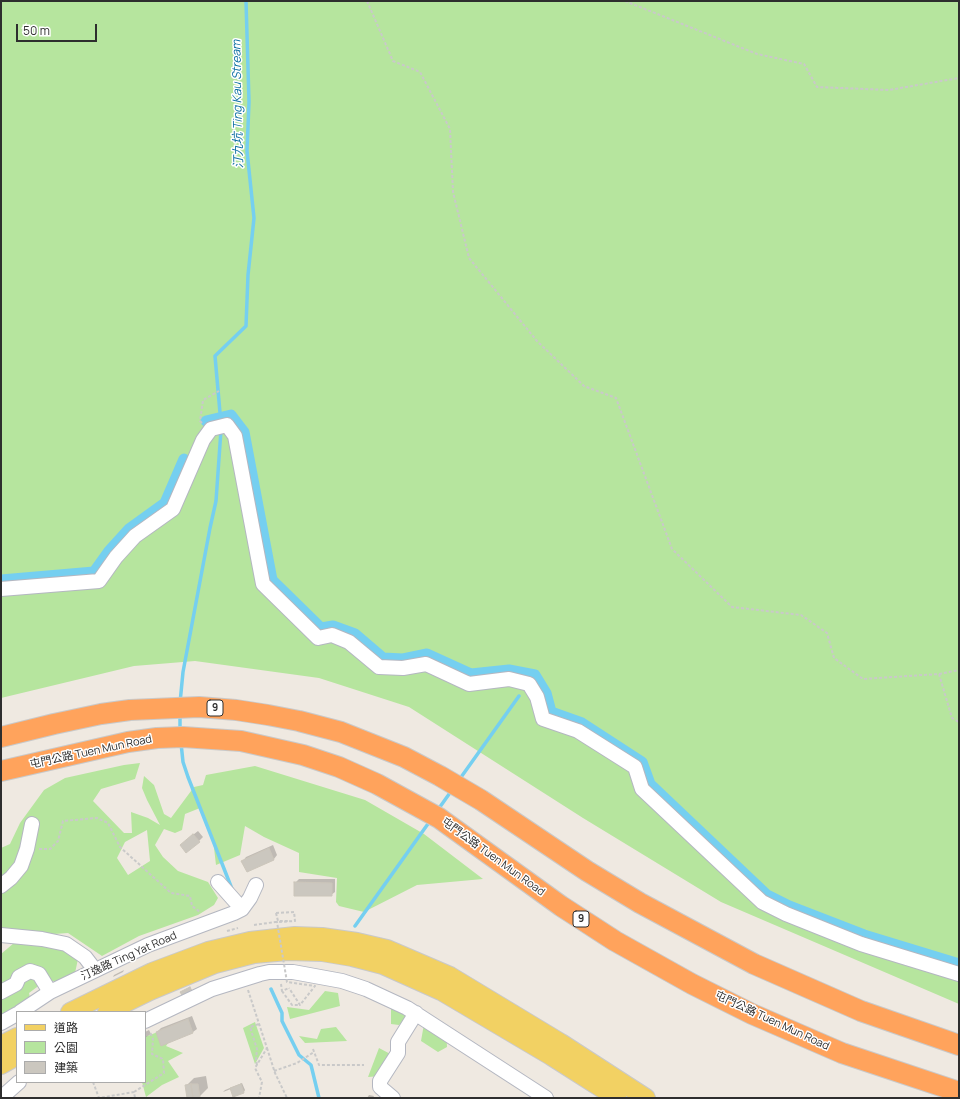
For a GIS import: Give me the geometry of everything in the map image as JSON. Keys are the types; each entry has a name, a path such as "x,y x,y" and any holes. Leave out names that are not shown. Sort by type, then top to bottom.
{"highway":[{"name":"9","path":"1,737 102,714 130,710 199,708 236,710 268,715 341,732 404,757 440,776 481,800 587,871 640,903 780,977 861,1010 959,1045"},
{"name":"屯門公路 Tuen Mun Road","path":"1,771 128,742 183,737 241,741 269,746 339,767 407,800 439,818 561,906 615,941 692,984 752,1014 842,1053 959,1092"},
{"path":"1,782 45,762"}],"main road":[{"path":"72,1011 152,972 208,951 250,941 289,936 322,937 343,940 386,949 450,976 561,1043 646,1098"},
{"path":"109,1011 150,991 215,964 254,954 288,951 330,953 383,966 441,991 551,1056 617,1098"},
{"path":"1,1045 16,1038"},
{"path":"1,1065 16,1057"}],"street":[{"path":"1,589 99,581 116,557 135,536 172,509 216,430 235,436 263,584 318,638 332,635 350,642 379,668 404,668 426,664 469,684 509,679 529,684 537,697 543,719 578,731 634,768 642,789 762,902 786,914 861,944 959,974"},
{"path":"1,886 11,878 20,866 25,854 32,824"},
{"path":"218,882 242,909 256,886"},
{"name":"汀逸路 Ting Yat Road","path":"22,1011 50,992 148,945 242,909"},
{"path":"1,942 8,936 42,939 66,944 85,957 95,970"},
{"path":"1,992 16,984 18,977 30,971 39,974 50,992"},
{"path":"146,1025 212,990 245,977 278,971 342,981 366,989 416,1013 546,1098"},
{"path":"393,1098 380,1087 380,1081 398,1053 398,1042 416,1013"},
{"path":"1,1023 16,1015"},
{"path":"1,1098 18,1083"}],"path":[{"path":"367,1 393,61 420,72 450,129 453,192 469,258 537,341 584,386 616,398 672,550 732,607 801,615 827,633 834,658 863,679 939,674 959,670"},
{"path":"626,1 757,54 804,64 816,87 889,90 959,78"},
{"path":"216,430 206,427 200,421 203,400 219,390"},
{"path":"939,674 952,718 959,722"},
{"path":"25,854 37,849 50,849 58,841 63,821 97,818 108,823 120,847 171,892 190,896 192,906 201,913 209,913 218,918"},
{"path":"296,928 296,921 278,921 276,913 294,912 295,921 276,922 287,982 315,986 300,1005"},
{"path":"245,977 266,1048 287,1098"},
{"path":"289,988 300,1005"},
{"path":"282,991 292,1005 300,1005"},
{"path":"257,1065 256,1060 258,1049 250,1027 259,1024"},
{"path":"93,1083 99,1098 134,1092 164,1073 163,1059 152,1054 153,1039 146,1025"},
{"path":"259,1098 262,1082 255,1068 266,1048"},
{"path":"274,1070 296,1063 313,1051 319,1065 364,1065"},
{"path":"134,1092 135,1098"}],"green space":[{"path":"1,1 959,1 959,1004 721,902 583,818 409,707 319,678 195,661 134,666 1,698"},
{"path":"140,763 135,779 101,789 93,801 124,833 132,833 131,812 148,818 160,825 142,788 144,776 154,785 164,814 171,818 194,787 203,785 206,775 255,766 365,800 424,834 483,879 417,885 364,912 339,906 336,902 337,878 299,872 299,853 264,837 245,826 240,855 216,865 213,839 200,808 185,814 182,830 175,833 164,829 155,845 163,857 178,871 208,882 218,898 214,905 198,915 139,936 102,956 68,933 54,934 1,930 1,848 10,844 20,823 44,790 65,778","holes":["147,830 150,861 128,875 117,858 125,842"]},
{"path":"14,943 54,946 78,959 75,973 56,982 49,980 41,984 29,993 31,1002 1,1019 1,954"},
{"path":"325,991 338,993 340,1006 290,1019 287,1007 309,1010"},
{"path":"391,1007 409,1016 399,1025 391,1024"},
{"path":"183,1022 166,1046 183,1053 168,1061 179,1077 162,1085 146,1097 142,1083 146,1083 146,1037"},
{"path":"255,1022 264,1048 255,1064 243,1028"},
{"path":"424,1024 446,1027 447,1047 438,1052 421,1041"},
{"path":"336,1027 347,1041 305,1043 299,1036 317,1039 321,1029"},
{"path":"379,1048 396,1057 381,1076 368,1077"}],"building":[{"path":"193,834 200,842 186,853 180,845"},
{"path":"269,848 274,860 247,872 241,861"},
{"path":"294,882 332,883 332,896 294,896"},
{"path":"190,987 192,991 182,995 180,992"},
{"path":"188,1019 193,1033 161,1046 156,1032"},
{"path":"191,1084 198,1084 200,1097 193,1098"},
{"path":"191,1084 193,1098 187,1098 185,1085"},
{"path":"241,1084 244,1093 233,1097 230,1088"}],"waterway":[{"name":"汀九坑 Ting Kau Stream","path":"221,424 215,356 246,326 248,275 254,218 247,151 249,102 246,1"},
{"path":"206,421 231,415 244,432 272,580 321,628 333,626 355,634 383,658 403,659 427,654 471,674 509,670 535,675 546,693 551,712 582,723 642,762 650,784 767,895 789,906 864,935 959,964"},
{"path":"180,703 183,672 216,501 221,430"},
{"path":"1,580 94,572 109,551 129,529 165,503 184,459"},
{"path":"459,780 519,696"},
{"path":"180,715 180,730"},
{"path":"181,743 183,762 188,777 232,889"},
{"path":"437,811 452,790"},
{"path":"355,926 430,821"},
{"path":"271,989 282,1013 282,1021 299,1055 311,1065 319,1098"}]}
